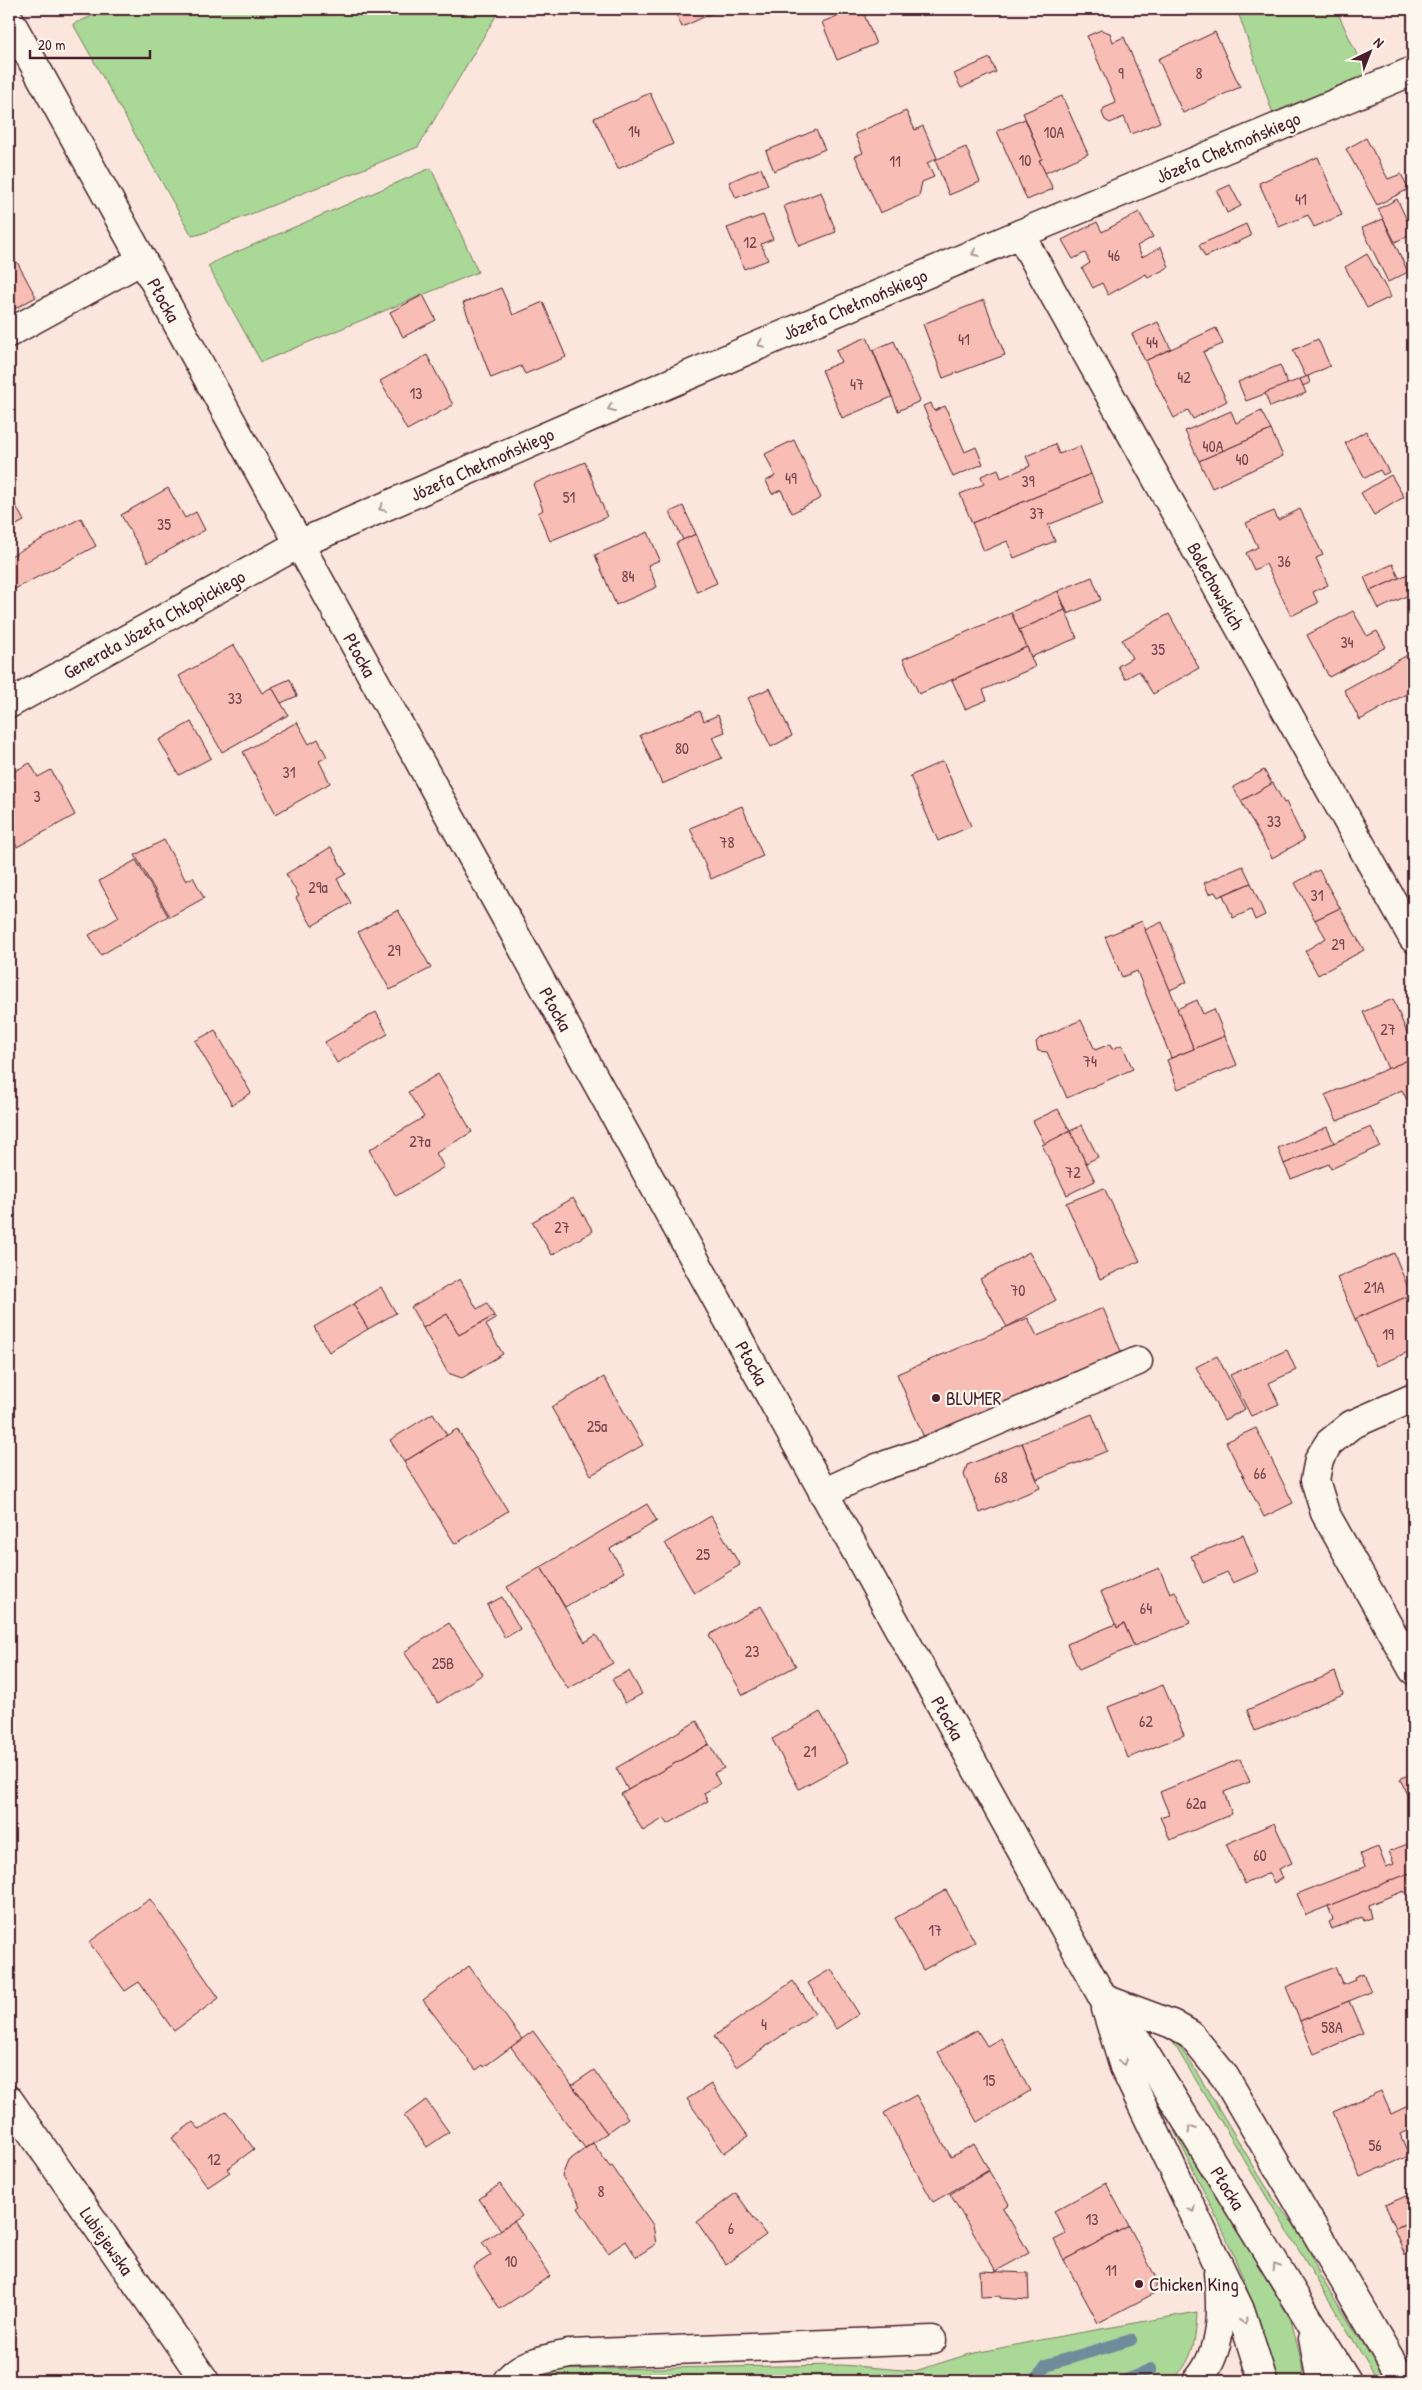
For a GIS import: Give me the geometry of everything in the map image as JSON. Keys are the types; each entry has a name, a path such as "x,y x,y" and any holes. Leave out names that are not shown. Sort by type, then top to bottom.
{"street":[{"name":"Płocka","path":"13,37 142,260 1103,1998 1133,2034 1347,2381"},
{"name":"Józefa Chełmońskiego","path":"299,544 1020,234 1413,71"},
{"name":"Bolechowskich","path":"1020,234 1413,938"},
{"path":"9,333 142,260"},
{"name":"Generała Józefa Chłopickiego","path":"9,704 299,544"},
{"path":"823,1493 877,1468 924,1452 1138,1361"},
{"path":"1413,1398 1351,1425 1329,1443 1319,1459 1315,1480 1325,1513 1413,1670"},
{"name":"Płocka","path":"1103,1998 1124,2067 1241,2312 1263,2381"},
{"path":"1103,1998 1172,2024 1191,2035 1225,2077 1403,2381"},
{"name":"Lubiejewska","path":"9,2100 204,2381"},
{"path":"1197,2381 1214,2353 1218,2336 1220,2298 1216,2261"},
{"path":"1302,2308 1317,2352 1321,2381"},
{"path":"507,2381 515,2371 534,2362 569,2354 932,2340"}],"green space":[{"path":"109,9 500,9 418,147 192,236 73,24"},
{"path":"1237,9 1336,9 1366,74 1273,114"},
{"path":"431,168 478,272 261,362 208,266"},
{"path":"1171,2039 1179,2046 1191,2063 1273,2198 1304,2238 1320,2276 1387,2381 1378,2381"},
{"path":"1177,2129 1291,2320 1302,2364 1303,2381 1275,2381 1245,2283 1226,2237 1174,2130"},
{"path":"1197,2312 1196,2332 1189,2359 1171,2381 523,2381 537,2370 842,2365 915,2371 966,2355"}],"building":[{"path":"674,9 715,9 717,11 682,27"},
{"path":"855,9 862,9 876,44 837,60 822,22"},
{"path":"1101,30 1110,33 1113,42 1124,37 1160,122 1131,134 1124,117 1110,123 1105,120 1102,113 1104,108 1116,103 1087,36"},
{"path":"1215,32 1240,87 1183,113 1158,59"},
{"path":"990,58 996,72 961,88 954,74"},
{"path":"650,93 673,144 618,169 594,118"},
{"path":"1062,96 1088,154 1045,173 1039,160 1042,159 1023,113"},
{"path":"906,111 915,130 923,126 937,158 927,163 934,177 922,182 919,196 880,213 855,156 863,153 855,134"},
{"path":"1025,119 1042,159 1039,160 1053,189 1027,200 997,131"},
{"path":"816,130 825,149 774,171 766,151"},
{"path":"1366,138 1388,179 1401,174 1409,189 1377,205 1346,149"},
{"path":"966,147 980,182 949,195 935,160"},
{"path":"1318,157 1342,215 1314,227 1308,215 1279,227 1259,183"},
{"path":"761,168 768,185 736,198 729,182"},
{"path":"1230,185 1241,206 1227,213 1217,191"},
{"path":"821,192 836,232 799,246 784,206"},
{"path":"1397,199 1413,233 1395,242 1378,209"},
{"path":"1139,212 1153,237 1137,246 1142,257 1161,247 1169,267 1148,278 1146,274 1108,295 1102,283 1093,288 1082,268 1090,263 1085,253 1073,259 1062,240 1097,222 1102,232"},
{"path":"763,215 773,239 761,244 768,260 744,269 727,228"},
{"path":"1383,219 1408,272 1388,282 1362,228"},
{"path":"1246,224 1251,236 1205,257 1199,245"},
{"path":"1367,254 1391,297 1367,308 1345,267"},
{"path":"9,256 13,263 17,262 36,297 9,312"},
{"path":"501,288 513,315 543,302 566,357 525,374 521,366 491,378 463,303"},
{"path":"423,295 436,320 403,337 390,312"},
{"path":"984,300 1005,355 943,378 923,324"},
{"path":"1158,322 1171,349 1145,361 1132,334"},
{"path":"1216,328 1223,344 1203,352 1227,401 1193,419 1188,410 1174,418 1145,361"},
{"path":"867,337 892,397 842,418 822,370 841,362 836,350"},
{"path":"1318,339 1330,366 1306,377 1293,350"},
{"path":"894,341 920,401 898,411 873,350"},
{"path":"427,355 453,405 407,430 380,381"},
{"path":"1280,365 1288,385 1246,401 1238,382"},
{"path":"1308,376 1310,383 1302,386 1300,379"},
{"path":"1300,379 1306,393 1270,407 1265,393"},
{"path":"931,403 934,411 945,406 965,452 976,447 983,464 953,477 923,406"},
{"path":"1231,411 1236,423 1261,411 1271,430 1199,461 1185,431"},
{"path":"1271,430 1283,456 1212,488 1199,461"},
{"path":"1366,431 1389,472 1383,475 1380,470 1365,478 1345,443"},
{"path":"794,440 821,498 792,513 781,490 772,494 766,481 775,476 765,454"},
{"path":"1055,444 1059,454 1080,446 1091,474 972,523 960,494 984,484 981,476 998,469 1001,478 1030,466 1026,456"},
{"path":"585,462 607,517 550,541 538,513 543,510 533,484"},
{"path":"1091,474 1103,503 1048,525 1055,541 1014,558 1007,541 984,551 972,523"},
{"path":"1391,475 1404,497 1374,515 1361,493"},
{"path":"168,488 185,518 196,512 205,530 148,562 121,515"},
{"path":"9,493 24,521 9,529"},
{"path":"683,506 696,534 683,540 670,512"},
{"path":"1300,509 1323,555 1316,558 1328,585 1313,592 1318,603 1291,616 1266,564 1254,570 1246,553 1258,547 1246,523 1274,511 1278,520"},
{"path":"81,518 96,546 13,590 9,581 9,557"},
{"path":"648,532 660,560 648,565 657,587 616,605 595,555"},
{"path":"696,534 717,583 697,592 676,543"},
{"path":"1393,564 1399,578 1370,591 1364,577"},
{"path":"1408,574 1413,587 1413,593 1379,609 1370,591"},
{"path":"1092,577 1101,600 1068,614 1058,591"},
{"path":"1058,591 1065,610 1019,630 1011,612"},
{"path":"1065,610 1077,638 1031,657 1019,630"},
{"path":"1353,611 1367,636 1377,631 1386,647 1329,677 1307,635"},
{"path":"1011,613 1027,647 919,694 903,659"},
{"path":"1169,614 1199,668 1153,694 1139,671 1125,679 1118,666 1132,658 1122,640"},
{"path":"234,645 262,693 272,687 288,715 222,752 179,676"},
{"path":"1027,647 1035,667 983,690 987,700 965,709 952,680"},
{"path":"1413,652 1413,690 1360,720 1344,690"},
{"path":"290,679 297,696 281,703 272,687"},
{"path":"770,688 792,736 771,747 748,698"},
{"path":"700,711 704,721 718,715 725,732 712,737 722,758 662,784 640,735"},
{"path":"191,722 211,758 179,775 159,740"},
{"path":"297,722 309,744 318,739 327,757 319,761 330,783 276,814 243,752"},
{"path":"943,761 971,826 938,841 910,776"},
{"path":"30,763 38,777 51,770 75,815 17,847 9,832 9,774"},
{"path":"1264,770 1272,784 1241,801 1233,787"},
{"path":"1273,783 1284,803 1286,802 1304,840 1272,858 1241,801"},
{"path":"742,806 763,856 711,879 690,828"},
{"path":"1413,806 1413,817 1409,809"},
{"path":"1413,828 1413,838 1409,830"},
{"path":"164,840 186,881 193,877 204,898 170,917 135,855"},
{"path":"331,847 346,874 337,879 351,903 312,926 296,898 299,896 286,874"},
{"path":"136,860 168,916 101,955 89,935 119,917 99,881"},
{"path":"1243,866 1251,883 1218,897 1215,892 1209,894 1204,883"},
{"path":"1319,870 1340,908 1315,920 1295,883"},
{"path":"1251,883 1265,915 1255,920 1251,910 1233,918 1223,895"},
{"path":"1340,908 1364,950 1318,975 1305,951 1326,938 1315,920"},
{"path":"398,910 431,968 390,990 358,932"},
{"path":"1142,921 1194,1049 1171,1058 1137,971 1122,977 1105,937"},
{"path":"1162,922 1187,982 1170,990 1145,930"},
{"path":"1393,999 1413,1047 1413,1058 1388,1069 1363,1012"},
{"path":"1197,1000 1203,1014 1214,1009 1225,1036 1194,1049 1177,1009"},
{"path":"376,1012 388,1034 337,1063 325,1042"},
{"path":"1081,1020 1095,1050 1110,1044 1112,1049 1122,1045 1133,1069 1067,1098 1047,1052 1038,1051 1036,1042 1040,1038"},
{"path":"215,1030 251,1093 232,1105 195,1041"},
{"path":"1225,1036 1237,1065 1178,1089 1167,1060"},
{"path":"1413,1058 1413,1097 1407,1100 1402,1090 1377,1101 1378,1104 1337,1121 1325,1095"},
{"path":"438,1074 472,1132 436,1153 444,1167 396,1196 369,1150 424,1117 408,1092"},
{"path":"1058,1109 1070,1131 1045,1144 1033,1121"},
{"path":"1082,1125 1098,1157 1086,1163 1070,1131"},
{"path":"1327,1127 1334,1143 1284,1164 1278,1148"},
{"path":"1371,1127 1380,1146 1331,1169 1329,1164 1291,1179 1284,1164"},
{"path":"1070,1131 1095,1181 1067,1195 1042,1145"},
{"path":"1104,1188 1140,1261 1100,1279 1066,1203"},
{"path":"573,1198 593,1231 552,1255 532,1222"},
{"path":"1029,1252 1056,1300 1007,1327 980,1279"},
{"path":"1394,1253 1411,1295 1355,1319 1337,1278"},
{"path":"460,1279 477,1309 487,1303 494,1316 459,1335 447,1314 423,1328 411,1307"},
{"path":"381,1287 396,1313 368,1329 353,1304"},
{"path":"1413,1294 1413,1350 1376,1366 1355,1319"},
{"path":"353,1304 368,1329 329,1352 314,1327"},
{"path":"1103,1308 1122,1354 925,1440 897,1374 1028,1318 1037,1336"},
{"path":"447,1314 459,1335 494,1316 496,1319 486,1325 503,1354 462,1378 448,1373 423,1328"},
{"path":"1287,1350 1296,1370 1269,1383 1279,1404 1251,1416 1230,1375"},
{"path":"1217,1356 1245,1409 1224,1420 1196,1367"},
{"path":"604,1377 643,1445 591,1475 551,1407"},
{"path":"433,1413 447,1435 404,1462 390,1440"},
{"path":"1092,1414 1107,1451 1037,1479 1022,1443"},
{"path":"1256,1428 1293,1503 1264,1517 1226,1442"},
{"path":"457,1429 508,1511 455,1544 404,1462"},
{"path":"1022,1443 1040,1488 980,1513 964,1475 967,1465"},
{"path":"647,1504 657,1521 610,1549 624,1572 565,1607 541,1567"},
{"path":"711,1516 740,1565 694,1593 665,1543"},
{"path":"1243,1535 1258,1572 1233,1583 1227,1572 1203,1583 1191,1556"},
{"path":"541,1567 585,1642 596,1635 613,1663 568,1689 507,1587"},
{"path":"1159,1568 1170,1593 1175,1591 1190,1623 1134,1646 1124,1624 1117,1628 1101,1592"},
{"path":"502,1597 520,1629 505,1638 487,1605"},
{"path":"761,1606 796,1666 743,1695 709,1635"},
{"path":"449,1623 483,1674 438,1703 404,1652"},
{"path":"1116,1624 1117,1628 1124,1624 1134,1646 1079,1670 1067,1644"},
{"path":"629,1671 642,1694 625,1703 612,1679"},
{"path":"1335,1672 1343,1694 1255,1731 1247,1710"},
{"path":"1163,1685 1184,1735 1128,1758 1108,1707"},
{"path":"820,1712 848,1762 799,1789 772,1739"},
{"path":"697,1721 709,1744 628,1790 616,1768"},
{"path":"709,1744 724,1768 714,1773 720,1784 704,1793 708,1801 668,1824 664,1818 643,1831 621,1794"},
{"path":"1240,1759 1250,1782 1224,1792 1232,1814 1170,1840 1160,1817 1169,1814 1160,1792"},
{"path":"1413,1772 1413,1806 1400,1779"},
{"path":"1274,1823 1292,1863 1279,1869 1283,1878 1274,1883 1269,1873 1245,1884 1226,1844"},
{"path":"1413,1842 1413,1872 1306,1915 1297,1894 1365,1867 1360,1854 1378,1847 1386,1867 1394,1864 1389,1851"},
{"path":"1412,1872 1413,1893 1406,1895 1404,1891 1368,1905 1371,1918 1364,1921 1362,1917 1332,1929 1329,1922 1333,1920 1328,1906"},
{"path":"946,1890 975,1942 923,1970 895,1918"},
{"path":"150,1899 219,1998 174,2031 139,1982 125,1991 89,1942"},
{"path":"469,1966 522,2039 484,2067 483,2065 476,2070 423,2000"},
{"path":"1335,1967 1343,1985 1355,1980 1354,1977 1363,1973 1371,1992 1300,2021 1286,1987"},
{"path":"831,1969 859,2014 836,2029 808,1983"},
{"path":"793,1981 815,2013 736,2067 714,2036"},
{"path":"1349,2001 1363,2033 1314,2054 1300,2021"},
{"path":"977,2030 987,2046 1001,2038 1030,2091 977,2122 938,2052"},
{"path":"533,2031 607,2133 585,2148 511,2047"},
{"path":"594,2070 628,2118 607,2133 572,2085"},
{"path":"711,2084 748,2136 724,2153 687,2099"},
{"path":"1381,2091 1391,2114 1408,2106 1413,2118 1413,2128 1400,2134 1409,2156 1360,2177 1333,2112"},
{"path":"916,2095 951,2157 974,2144 989,2170 933,2202 884,2113"},
{"path":"426,2100 449,2132 427,2147 404,2116"},
{"path":"226,2111 254,2149 227,2169 230,2172 208,2187 172,2138 193,2122 200,2130"},
{"path":"593,2143 610,2167 612,2166 653,2225 656,2244 636,2257 626,2241 608,2253 578,2208 581,2206 562,2176 568,2161"},
{"path":"989,2171 1009,2204 1003,2208 1029,2253 996,2271 950,2194"},
{"path":"1106,2183 1129,2226 1064,2260 1054,2240 1066,2234 1054,2211"},
{"path":"500,2184 522,2216 501,2230 479,2199"},
{"path":"736,2193 766,2235 726,2264 697,2222"},
{"path":"1413,2193 1413,2220 1396,2228 1385,2205"},
{"path":"1413,2220 1413,2254 1412,2252 1405,2255 1394,2229"},
{"path":"514,2221 550,2276 500,2309 473,2267 491,2255 482,2242"},
{"path":"1129,2226 1157,2280 1156,2287 1153,2294 1098,2323 1064,2260"},
{"path":"980,2271 1028,2273 1029,2300 1000,2298 1000,2296 981,2297"}],"waterway":[{"path":"1034,2381 1046,2365 1131,2340"},
{"path":"1124,2381 1151,2369"}],"place":[{"name":"BLUMER","path":"936,1398"},
{"name":"Chicken King","path":"1139,2284"}]}
